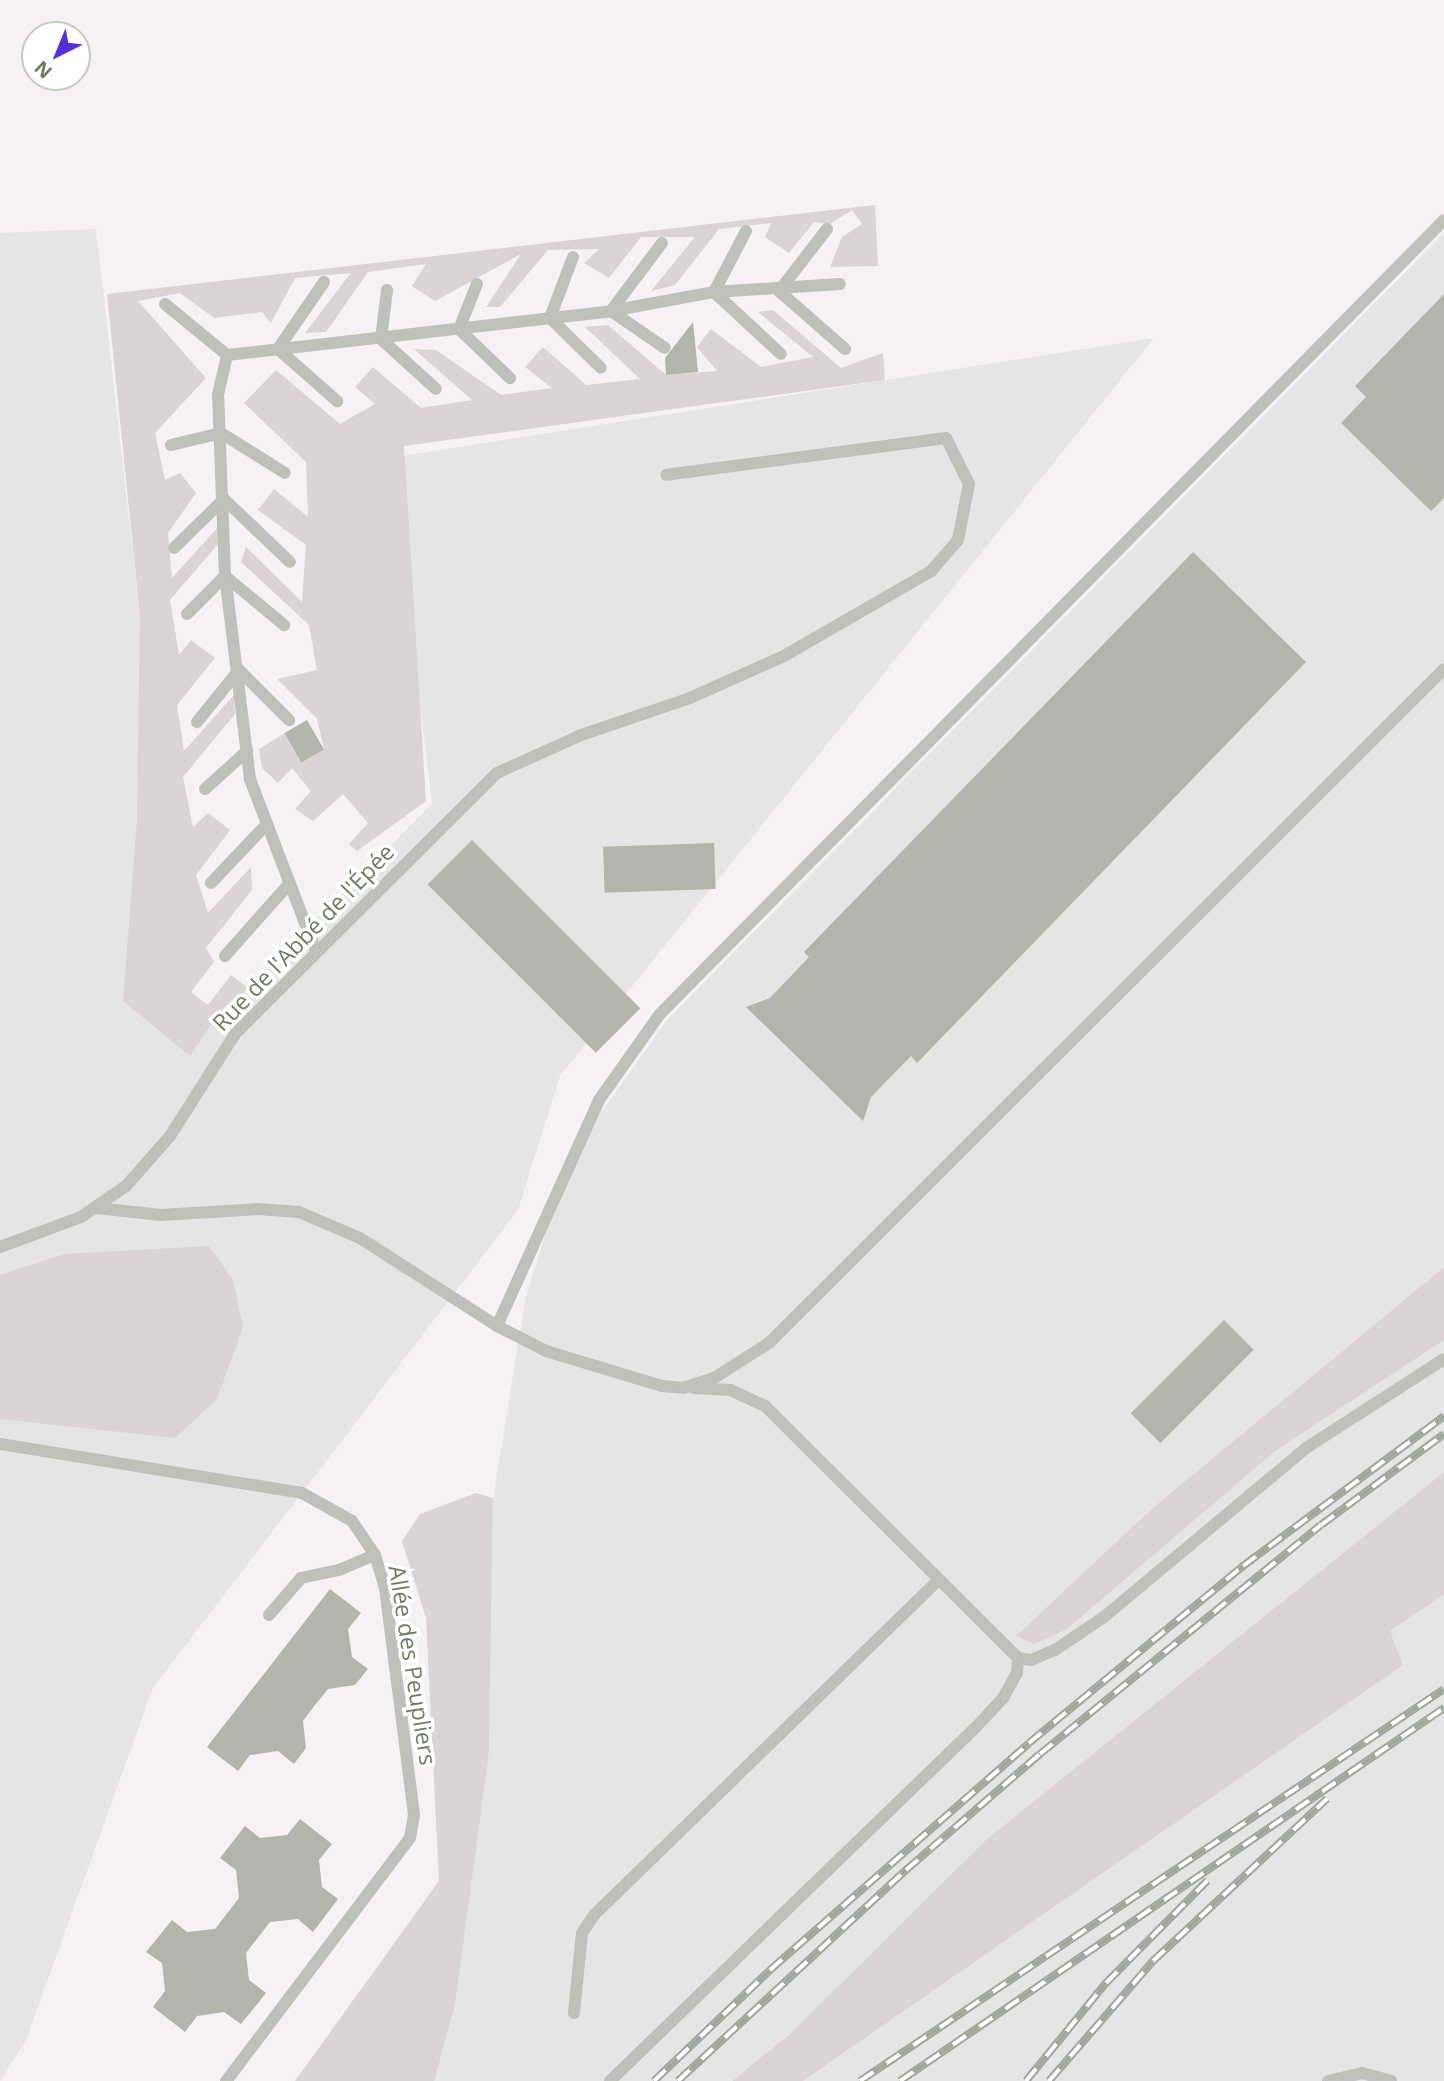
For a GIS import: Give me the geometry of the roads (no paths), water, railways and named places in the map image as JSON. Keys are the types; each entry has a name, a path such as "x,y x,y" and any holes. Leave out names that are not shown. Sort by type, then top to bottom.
{"street":[{"path":"497,1326 599,1100 660,1014 1444,220"},
{"path":"779,291 827,229"},
{"path":"714,292 746,231"},
{"path":"611,311 662,243"},
{"path":"550,318 573,257"},
{"path":"278,349 324,282"},
{"path":"459,329 477,284"},
{"path":"164,304 228,355 611,311 714,292 779,291 840,284"},
{"path":"381,339 387,290"},
{"path":"779,291 845,349"},
{"path":"714,292 781,354"},
{"path":"611,311 665,348"},
{"path":"550,318 601,368"},
{"path":"459,329 510,378"},
{"path":"381,339 436,389"},
{"path":"278,349 337,401"},
{"path":"228,355 218,395 225,576 239,670 250,779 316,952"},
{"path":"171,445 221,433 285,473"},
{"name":"Rue de l'Abbé de l'Épée","path":"0,1247 97,1208 158,1153 235,1034 453,812 497,773 581,734 690,698 784,656 931,571 958,541 968,484 946,438 666,474"},
{"path":"174,548 224,499"},
{"path":"224,499 290,562"},
{"path":"187,614 225,576"},
{"path":"225,576 284,625"},
{"path":"683,1388 741,1365 769,1343 1444,669"},
{"path":"239,670 289,720"},
{"path":"197,722 239,670"},
{"path":"205,789 247,751"},
{"path":"211,883 266,825"},
{"path":"225,956 289,884"},
{"path":"97,1208 161,1215 258,1209 307,1214 360,1238 497,1326 546,1351 683,1388 731,1390 765,1406 937,1581 1018,1658 1031,1660 1055,1650 1104,1617 1306,1448 1444,1359"},
{"name":"Allée des Peupliers","path":"0,1444 302,1493 352,1521 375,1555 385,1588 414,1815 410,1838 226,2081"},
{"path":"270,1615 301,1578 339,1570 375,1555"},
{"path":"574,2014 582,1933 594,1915 937,1581"},
{"path":"610,2081 976,1727 1003,1698 1017,1673 1018,1658"},
{"path":"1328,2081 1362,2073 1391,2081"}],"railway":[{"path":"654,2081 770,1970 1029,1743 1243,1566 1444,1416"},
{"path":"678,2081 906,1870 1040,1754 1321,1525 1444,1434"},
{"path":"860,2081 1444,1689"},
{"path":"900,2081 1444,1708"},
{"path":"1049,2081 1153,1961 1327,1799"},
{"path":"1026,2081 1106,1983 1207,1881"}]}
